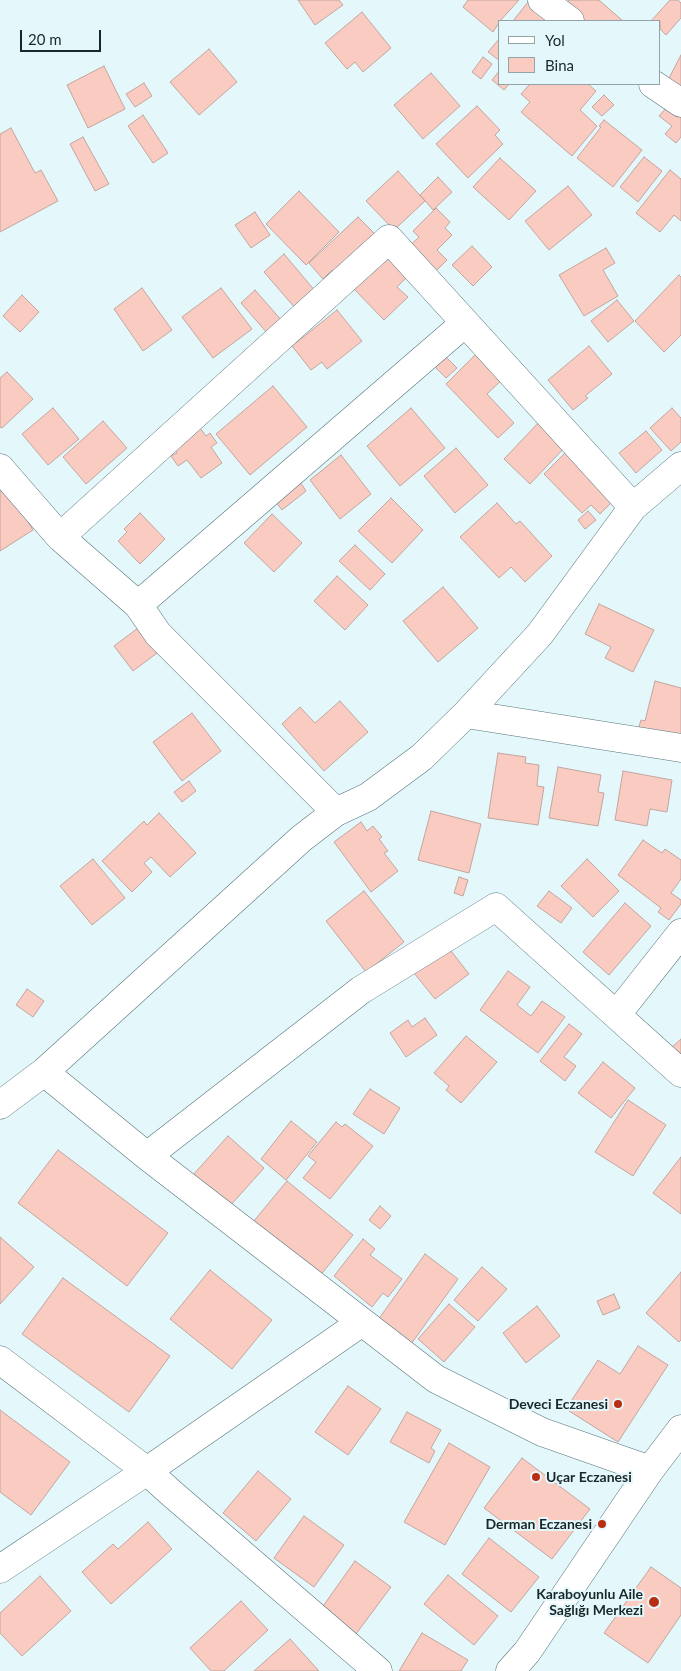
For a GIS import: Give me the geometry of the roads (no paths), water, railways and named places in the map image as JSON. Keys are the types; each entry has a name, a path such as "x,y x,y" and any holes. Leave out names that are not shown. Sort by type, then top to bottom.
{"street":[{"path":"542,0 569,20"},
{"path":"654,85 681,104"},
{"path":"60,537 388,239 633,506"},
{"path":"138,605 465,323"},
{"path":"0,1105 44,1072 302,838 336,812 368,797 422,757 466,714 540,634 633,506 681,466"},
{"path":"0,468 60,537 138,605 158,634 336,812"},
{"path":"466,714 681,748"},
{"path":"147,1156 361,990 496,907 681,1073"},
{"path":"617,1014 681,933"},
{"path":"44,1072 147,1156 436,1379 542,1432 650,1470"},
{"path":"0,1569 362,1322"},
{"path":"0,1360 147,1470 378,1671"},
{"path":"510,1671 527,1652 650,1470 681,1430"}],"place":[{"name":"Deveci Eczanesi","path":"618,1404"},
{"name":"Uçar Eczanesi","path":"536,1477"},
{"name":"Derman Eczanesi","path":"602,1524"},
{"name":"Karaboyunlu Aile Sağlığı Merkezi","path":"654,1602"}]}
